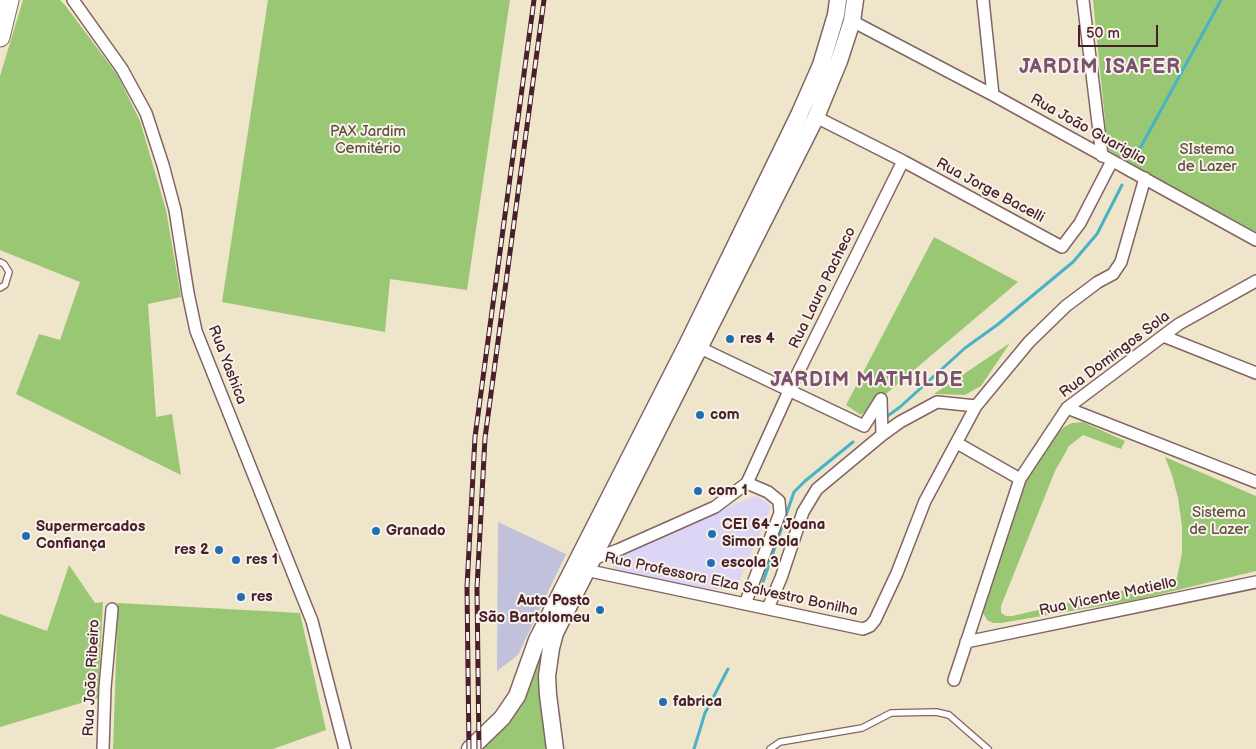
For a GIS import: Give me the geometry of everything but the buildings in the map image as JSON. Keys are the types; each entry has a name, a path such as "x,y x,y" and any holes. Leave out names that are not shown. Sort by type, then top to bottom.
{"main road":[{"path":"0,37 10,0"},
{"path":"839,0 852,21"},
{"path":"698,347 821,65 839,0"},
{"path":"555,749 548,695 548,676 551,648 555,634 585,564 816,117 839,61 852,21 855,0"},
{"path":"470,749 502,718 517,696 537,640 585,564"}],"street":[{"name":"Rua Yashica","path":"73,0 122,69 146,113 175,210 196,331 312,621 345,749"},
{"path":"983,0 993,95"},
{"path":"1083,0 1099,130 1107,158"},
{"name":"Rua João Guariglia","path":"852,21 993,95 1256,240"},
{"path":"968,82 975,81 986,74 989,63"},
{"name":"Rua Jorge Bacelli","path":"816,117 903,161 1062,247 1080,223 1107,158"},
{"path":"1080,144 1091,141 1099,130"},
{"name":"Rua Lauro Pacheco","path":"747,483 789,391 903,161"},
{"name":"Rua Professora Elza Salvestro Bonilha","path":"585,564 745,604 863,628 870,626 875,620 897,573 925,500 976,406 1029,342 1047,324 1079,296 1098,282 1114,274 1121,262 1145,178"},
{"name":"Rua Domingos Sola","path":"954,680 1020,478 1067,408 1180,324 1256,281"},
{"path":"1163,336 1256,373"},
{"path":"698,347 864,426 881,398 882,435"},
{"path":"768,608 803,512 817,490 882,435 900,422 937,402 976,406"},
{"path":"1067,408 1256,482"},
{"path":"956,443 1020,478"},
{"path":"585,564 715,507 747,483 768,492 780,502 780,513 745,604"},
{"name":"Rua Vicente Matiello","path":"966,642 1256,582"},
{"name":"Rua Joāo Ribeiro","path":"103,749 112,609"}],"lane":[{"path":"0,262 4,264 9,272 5,285 0,288"},
{"path":"770,749 780,742 862,728 891,713 936,712 949,715 988,749"}],"shaded area":[{"name":"CEI 64 - Joana Simon Sola","path":"755,496 768,503 771,508 739,581 733,590 709,589 615,570 612,564 614,556"},
{"path":"498,522 566,554 518,655 497,671"}],"green space":[{"path":"23,0 60,0 65,5 118,76 140,121 166,210 181,297 148,304 156,417 172,414 181,475 16,394 39,334 60,340 80,282 0,250 0,76"},
{"name":"PAX Jardim Cemitério","path":"268,0 510,0 467,290 390,279 385,332 222,302"},
{"name":"SIstema de Lazer","path":"1093,0 1256,0 1256,232 1150,175 1108,150"},
{"path":"934,237 1018,282 861,415 846,405"},
{"path":"1010,343 981,386 965,395 934,394"},
{"name":"Sistema de Lazer","path":"1083,422 1125,441 1121,449 1083,435 1069,446 1055,471 1001,606 1001,613 1006,616 1012,616 1177,578 1182,553 1182,526 1178,498 1165,457 1256,496 1256,571 1136,600 1001,623 993,623 987,620 982,611 1023,486 1035,461 1050,441 1064,427 1072,423"},
{"path":"69,565 95,603 103,602 98,698 0,727 0,614 47,631"},
{"path":"118,603 300,613 326,730 273,749 113,749"},
{"path":"547,645 550,749 476,749 537,652"}],"waterway":[{"path":"1138,152 1221,0"},
{"path":"886,417 900,407 965,348 997,325 1073,262 1097,234 1122,185"},
{"path":"763,582 794,492 853,442"},
{"path":"694,749 705,713 728,669"}],"railway":[{"path":"469,749 467,587 475,437 534,0"},
{"path":"479,749 477,588 485,438 544,0"}],"place":[{"name":"res 4","path":"730,339"},
{"name":"com","path":"700,415"},
{"name":"com 1","path":"698,491"},
{"name":"Granado","path":"376,531"},
{"name":"CEI 64 - Joana Simon Sola","path":"712,534"},
{"name":"Supermercados Confiança","path":"26,536"},
{"name":"res 2","path":"219,550"},
{"name":"res 1","path":"236,560"},
{"name":"escola 3","path":"711,563"},
{"name":"res","path":"241,597"},
{"name":"Auto Posto São Bartolomeu","path":"600,610"},
{"name":"fabrica","path":"663,702"}],"district":[{"name":"JARDIM ISAFER","path":"1100,68"},
{"name":"JARDIM MATHILDE","path":"867,381"}]}
